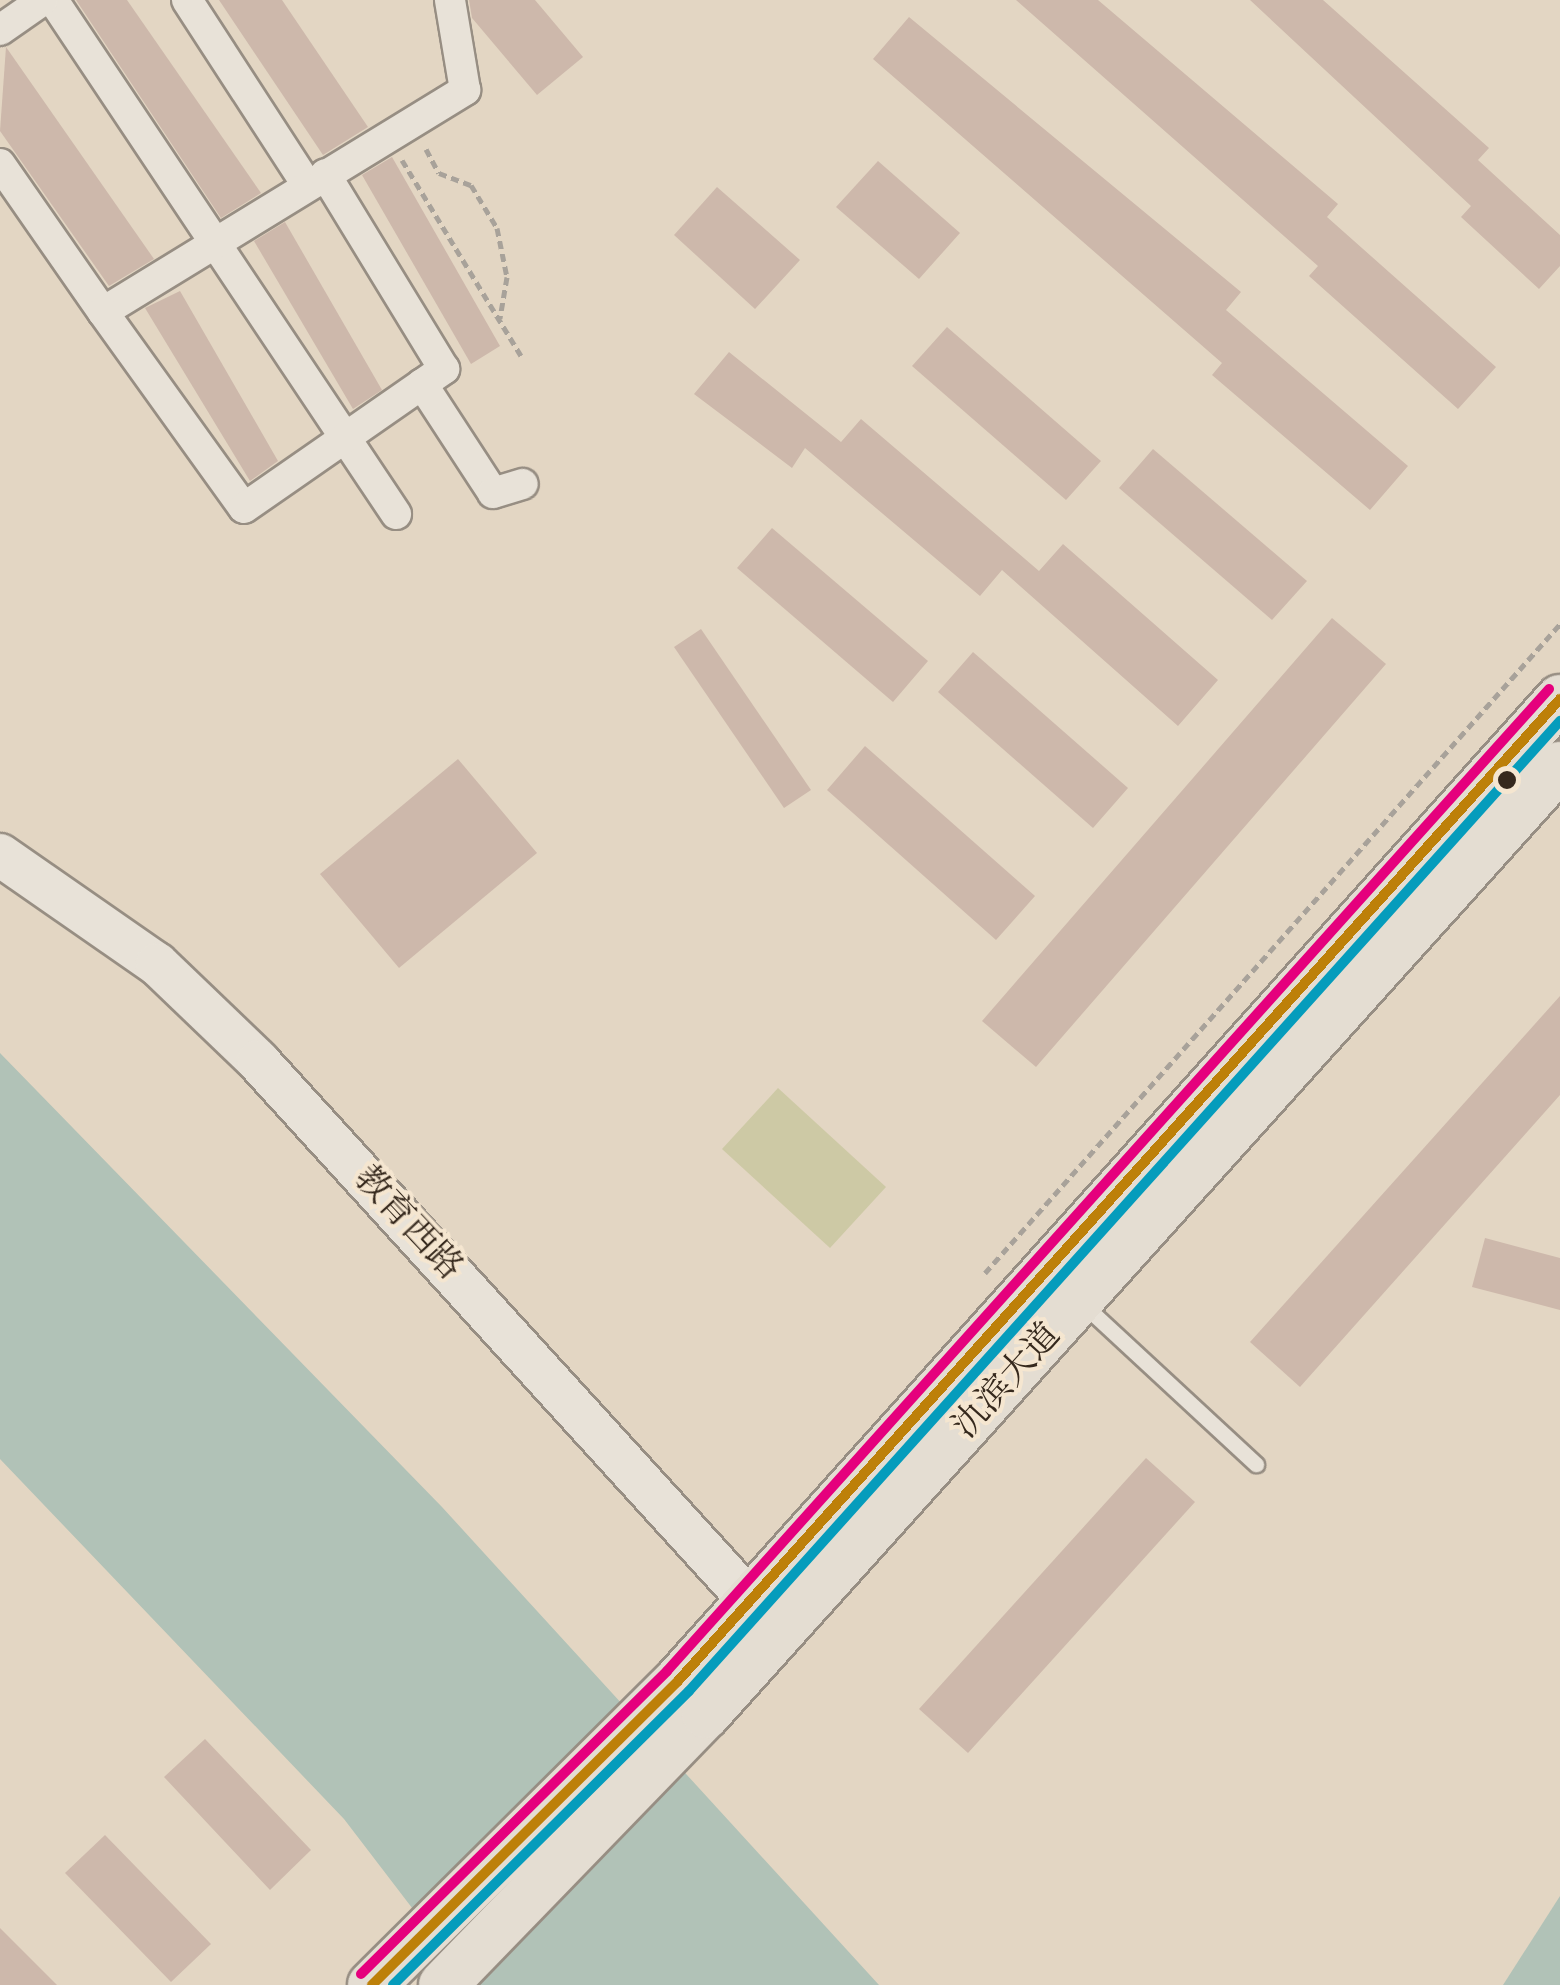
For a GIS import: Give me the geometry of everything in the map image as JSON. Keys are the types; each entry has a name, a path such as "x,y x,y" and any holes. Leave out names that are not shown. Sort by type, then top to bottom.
{"main road":[{"name":"氿滨大道","path":"1064,1286 1560,699"},
{"name":"氿滨大道","path":"444,1985 764,1616 1064,1286 1560,766"},
{"name":"氿滨大道","path":"387,1970 692,1698"}],"street":[{"path":"0,30 42,0"},
{"path":"53,0 396,514"},
{"path":"0,164 244,508 444,369 316,179 186,0"},
{"path":"103,312 465,90 450,0"},
{"path":"422,384 493,494 523,484"},
{"name":"教育西路","path":"0,855 157,964 258,1061 764,1616"}],"lane":[{"path":"1064,1286 1256,1464"}],"path":[{"path":"421,118 428,158 471,185 496,228 507,278 499,321"},
{"path":"388,136 521,356"},
{"path":"985,1273 1560,624"}],"shaded area":[{"path":"0,1053 442,1507 879,1985 471,1985 344,1819 0,1459"},
{"path":"778,1088 886,1187 830,1248 722,1149"},
{"path":"1560,1896 1560,1985 1503,1985"}],"building":[{"path":"76,0 127,0 261,193 221,218"},
{"path":"219,0 282,0 368,127 323,155"},
{"path":"469,0 535,0 583,57 537,95 472,18"},
{"path":"1016,0 1098,0 1338,204 1327,217 1496,367 1458,409 1309,276 1318,266"},
{"path":"1250,0 1323,0 1489,148 1478,160 1560,235 1560,266 1539,289 1461,217 1471,206"},
{"path":"909,17 1241,292 1226,310 1408,466 1370,510 1212,375 1222,363 873,59"},
{"path":"6,47 154,259 109,286 0,131"},
{"path":"392,157 500,346 471,364 362,175"},
{"path":"878,161 960,233 919,279 836,207"},
{"path":"717,187 800,260 755,309 674,235"},
{"path":"285,222 382,390 353,409 254,241"},
{"path":"180,291 278,461 250,481 145,308"},
{"path":"947,327 1101,461 1066,500 912,366"},
{"path":"729,352 841,442 861,419 1039,571 1063,544 1218,680 1178,726 1002,570 980,596 805,448 792,468 694,394"},
{"path":"1153,449 1307,581 1272,620 1119,488"},
{"path":"772,528 928,661 893,702 737,568"},
{"path":"1332,618 1386,664 1036,1067 982,1021"},
{"path":"701,629 811,790 784,808 674,647"},
{"path":"973,652 1128,788 1093,828 938,692"},
{"path":"865,746 1035,896 996,940 827,790"},
{"path":"458,759 537,853 399,968 320,874"},
{"path":"1560,996 1560,1095 1300,1387 1250,1342"},
{"path":"1485,1238 1560,1258 1560,1310 1472,1287"},
{"path":"1146,1458 1195,1502 968,1753 919,1709"},
{"path":"205,1739 311,1850 270,1890 164,1777"},
{"path":"105,1835 211,1944 171,1982 65,1873"},
{"path":"0,1928 57,1985 0,1985"}],"transit line":[{"path":"361,1974 667,1671 1549,689"},
{"path":"372,1985 678,1681 1560,699"},
{"path":"393,1985 689,1691 1560,721"}]}
